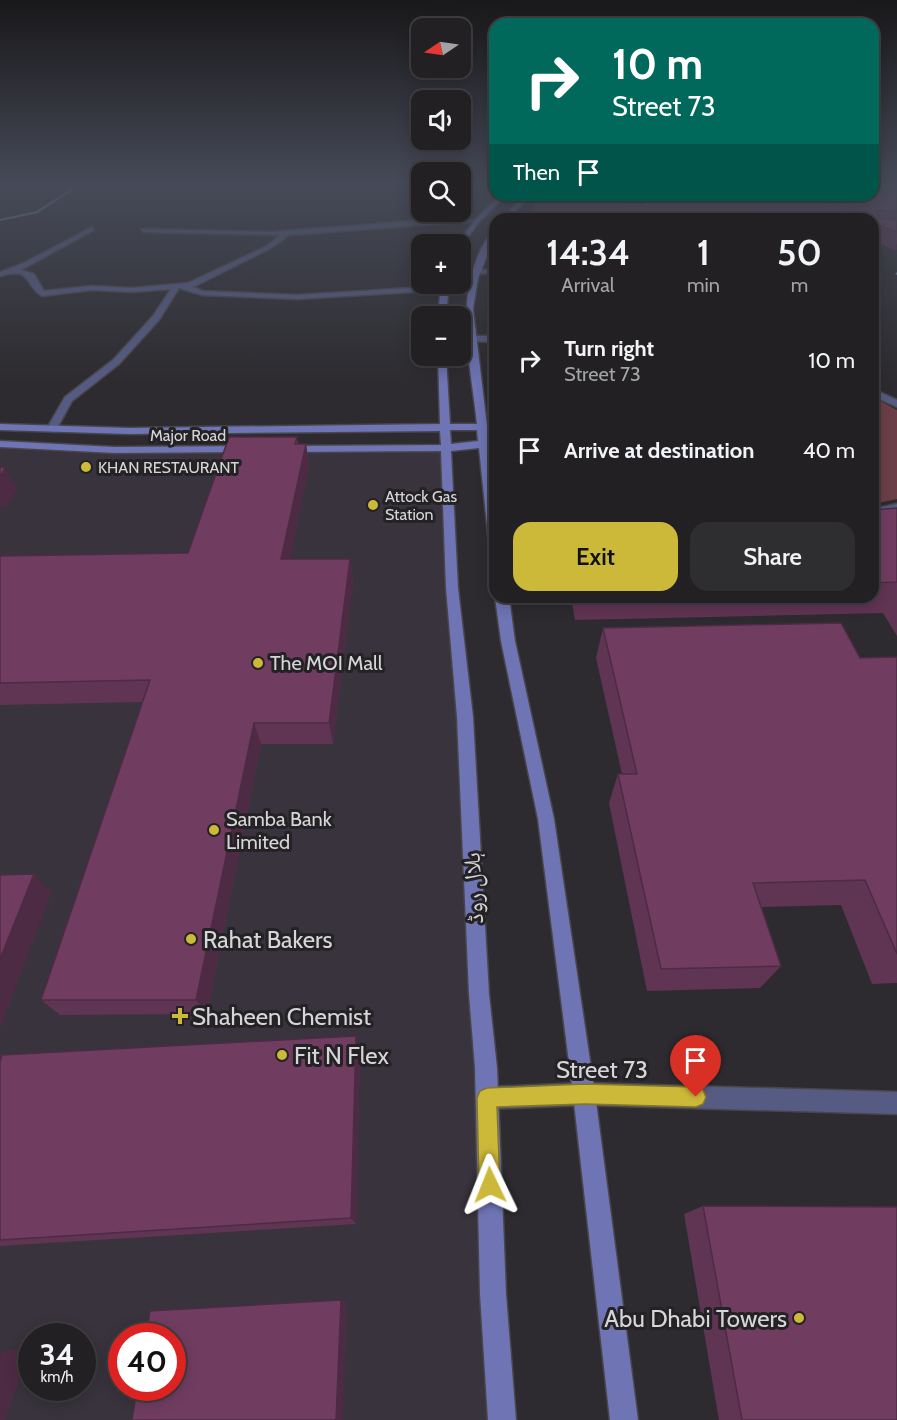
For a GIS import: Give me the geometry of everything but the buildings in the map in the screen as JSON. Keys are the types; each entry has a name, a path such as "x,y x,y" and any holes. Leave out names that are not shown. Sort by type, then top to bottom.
{"street":[{"path":"0,274 15,270 50,251"},
{"path":"51,429 68,399 116,362 181,286 259,251"},
{"path":"469,306 471,282 482,251"},
{"path":"15,270 31,276 42,294 92,288 181,286 202,293 297,297 411,288"},
{"path":"474,272 489,272"},
{"path":"272,449 446,448 489,444 481,427 471,339 489,339"},
{"name":"ہلال روڈ","path":"442,366 452,588 465,717 487,1098 494,1294 502,1420"},
{"path":"879,395 897,404"},
{"name":"Major Road","path":"0,427 130,431 481,427"},
{"path":"481,427 489,428"},
{"name":"Major Road","path":"0,444 115,450 260,449"},
{"path":"503,603 508,641 546,819 585,1094 624,1420"},
{"name":"Street 73","path":"487,1098 585,1094 897,1103"}],"shaded area":[{"path":"879,400 897,410 897,499 879,503"},
{"path":"0,443 174,450 446,448 444,549 487,1098 499,1420 0,1420"}],"place":[{"name":"KHAN RESTAURANT","path":"86,467"},
{"name":"Attock Gas Station","path":"373,505"},
{"name":"The MOI Mall","path":"258,663"},
{"name":"Samba Bank Limited","path":"214,830"},
{"name":"Rahat Bakers","path":"191,939"},
{"name":"Shaheen Chemist","path":"180,1016"},
{"name":"Fit N Flex","path":"282,1055"},
{"name":"Abu Dhabi Towers","path":"799,1318"}],"route":[{"path":"490,1185 487,1098 585,1094 696,1097"}]}
